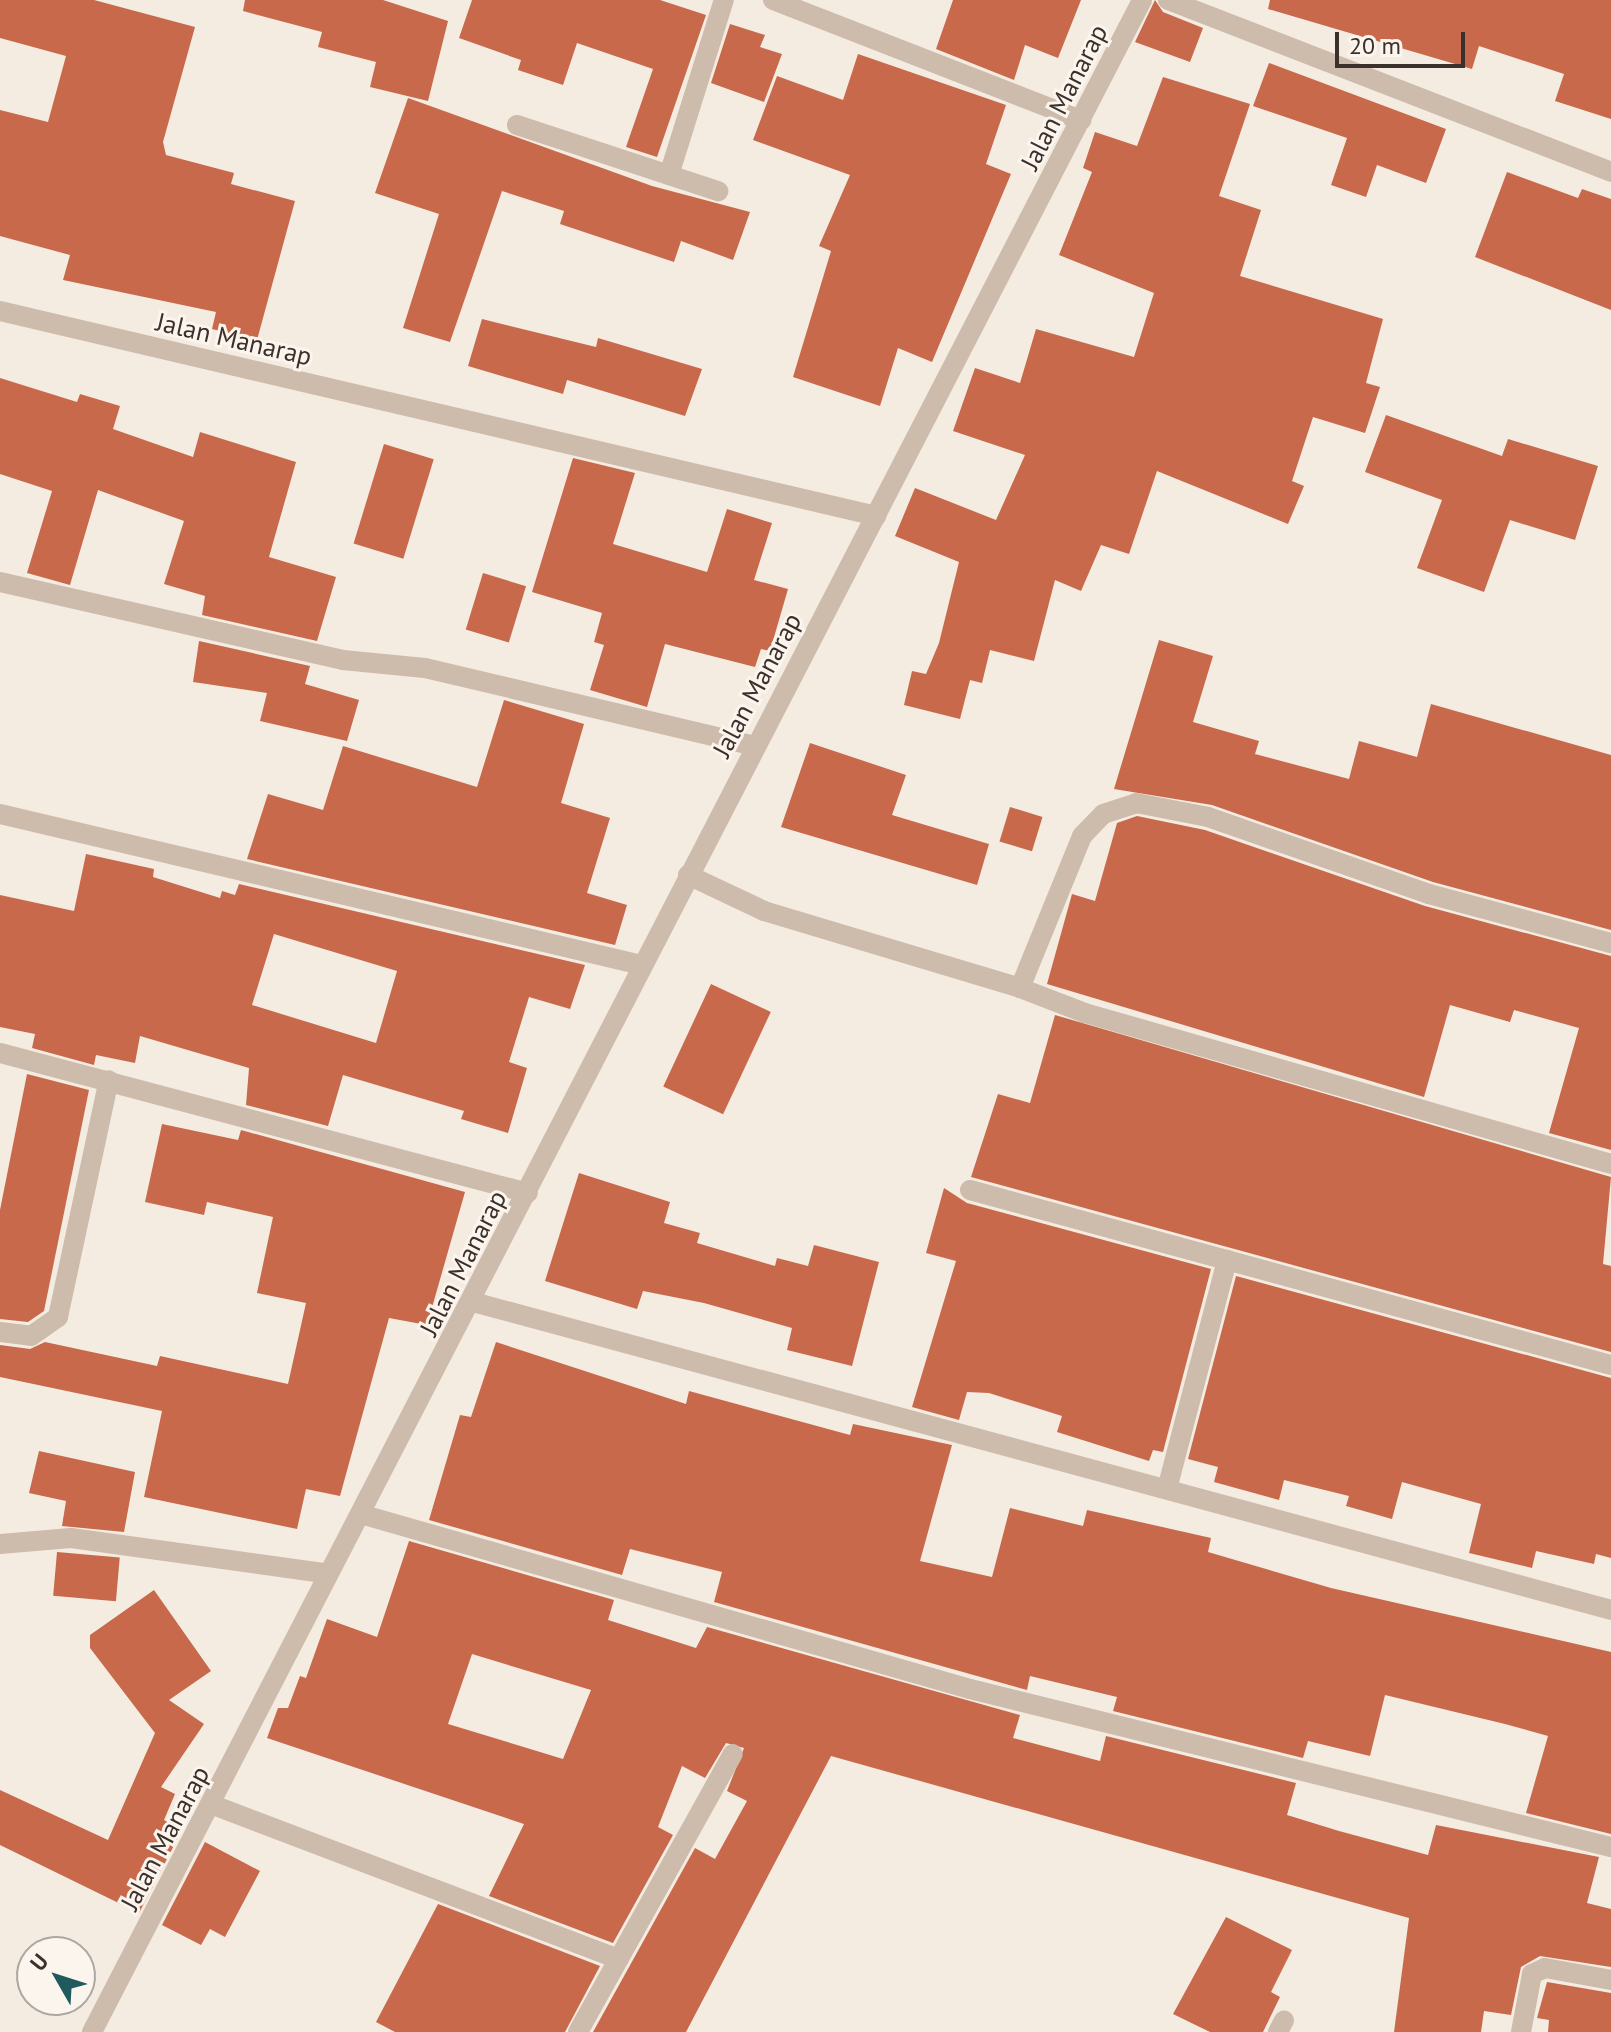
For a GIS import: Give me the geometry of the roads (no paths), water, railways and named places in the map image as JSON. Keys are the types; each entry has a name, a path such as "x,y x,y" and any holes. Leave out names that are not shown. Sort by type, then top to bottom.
{"street":[{"path":"669,175 724,0"},
{"path":"773,0 1081,120"},
{"name":"Jalan Manarap","path":"92,2032 213,1805 329,1574 364,1515 754,746 1142,0"},
{"path":"1168,0 1611,172"},
{"path":"517,125 718,191"},
{"name":"Jalan Manarap","path":"0,311 876,516"},
{"path":"0,582 343,660 425,668 754,746"},
{"path":"1020,988 1082,836 1103,814 1136,803 1208,817 1429,894 1611,943"},
{"path":"0,814 642,965"},
{"path":"688,875 764,911 1020,988 1085,1013 1611,1164"},
{"path":"0,1053 528,1193"},
{"path":"0,1332 31,1336 58,1317 109,1080"},
{"path":"970,1190 1611,1365"},
{"path":"1167,1489 1227,1260"},
{"path":"473,1302 1611,1610"},
{"path":"364,1515 970,1689 1611,1847"},
{"path":"0,1544 71,1538 329,1574"},
{"path":"578,2032 733,1754"},
{"path":"213,1805 619,1959"},
{"path":"1521,2032 1532,1974 1545,1968 1611,1980"}]}
